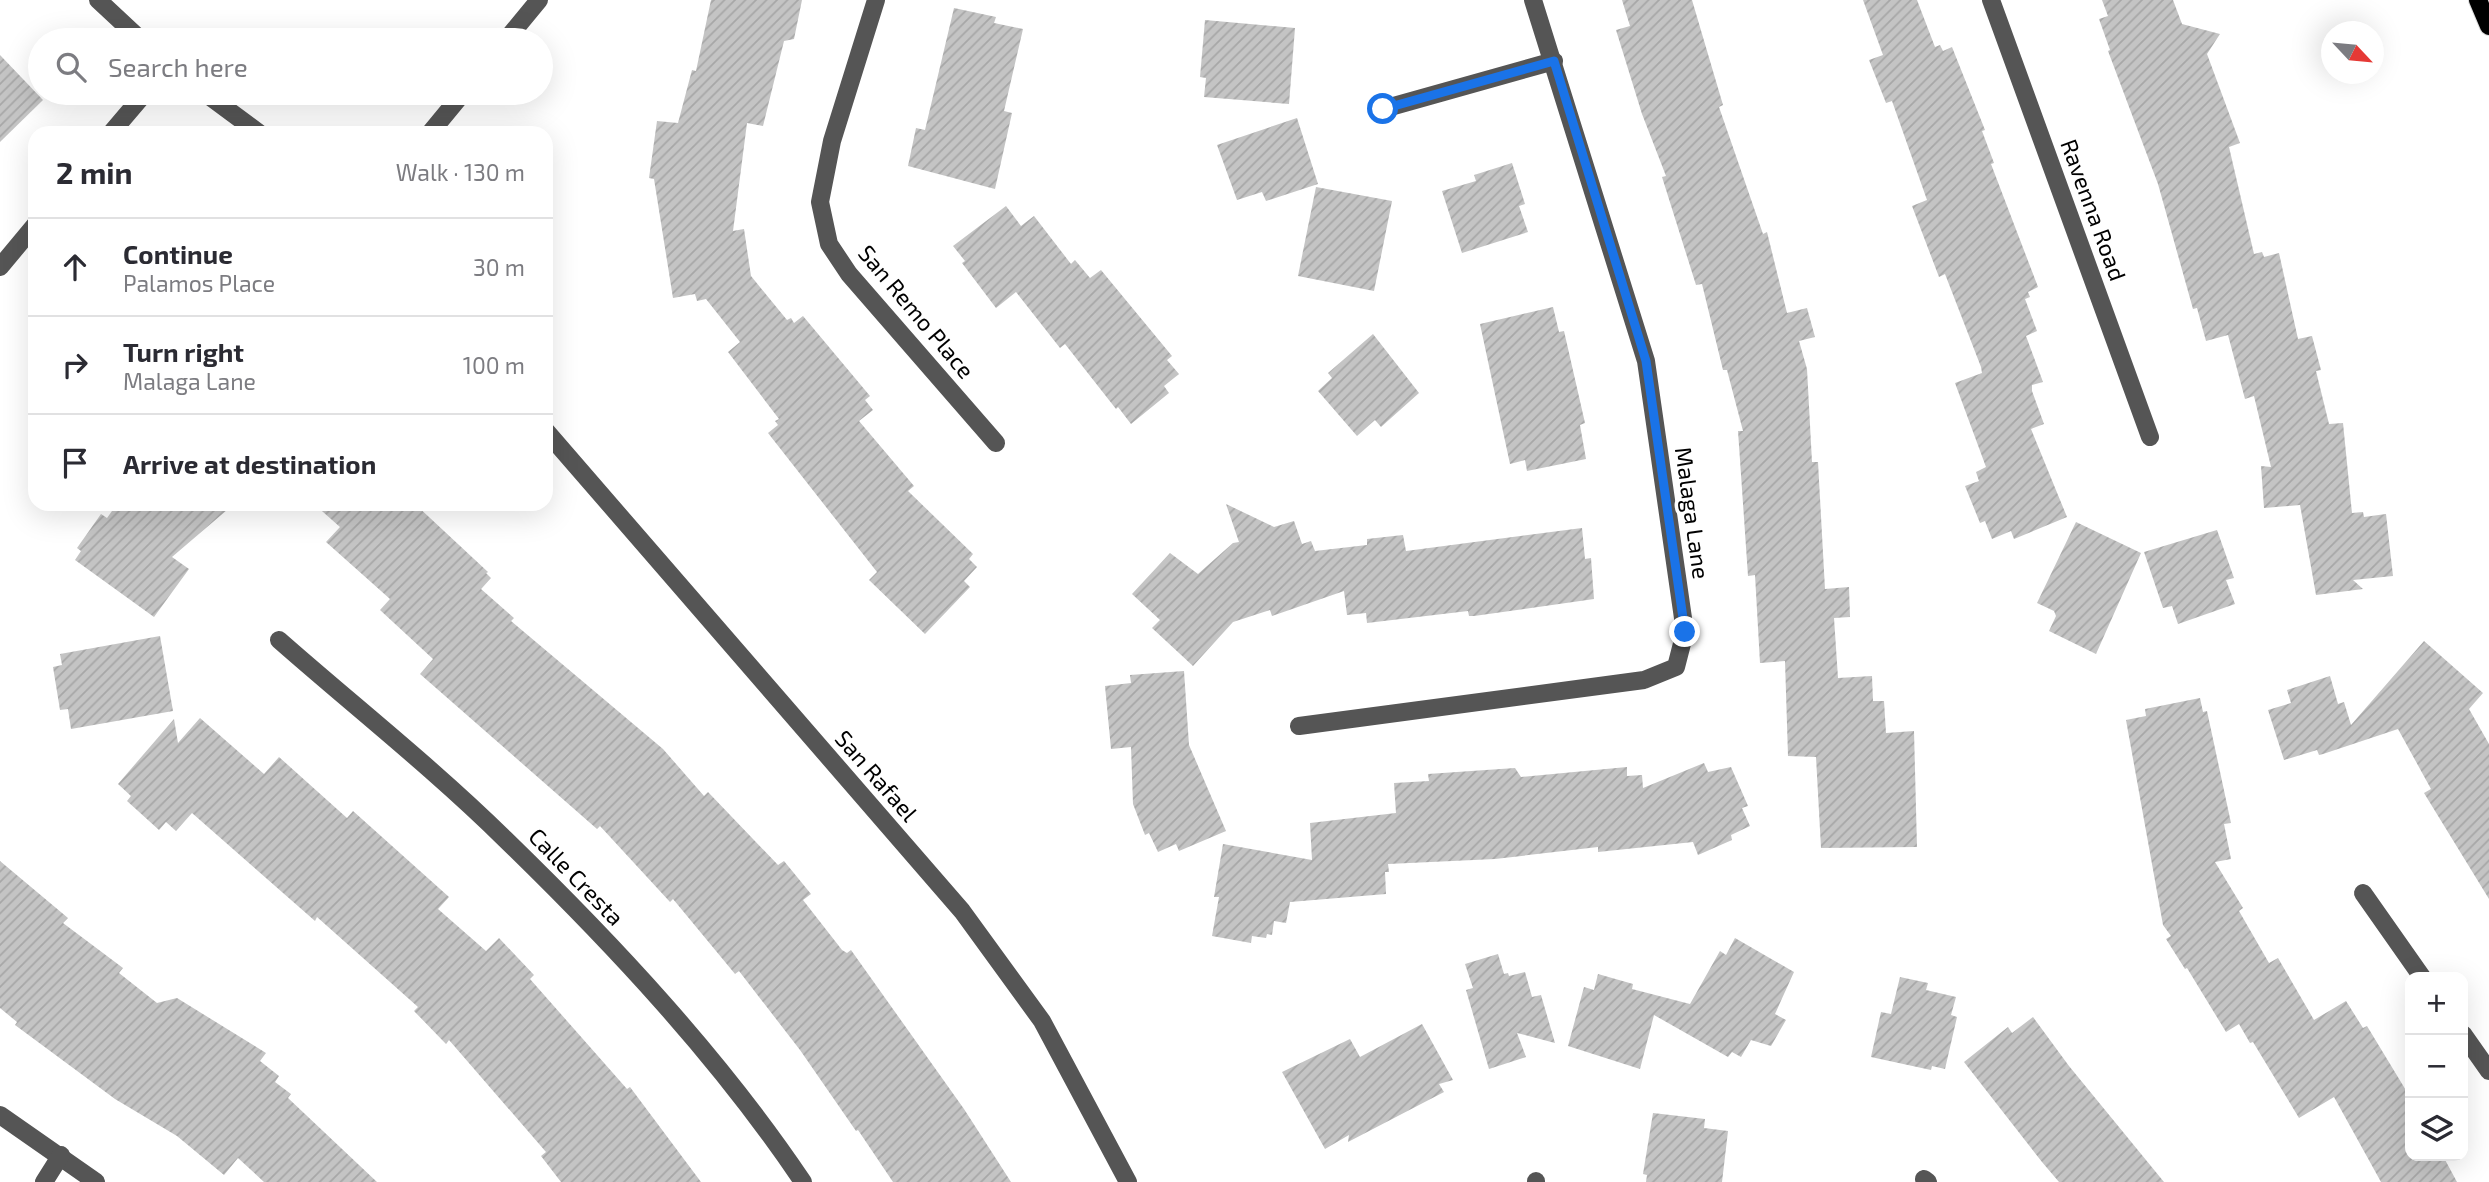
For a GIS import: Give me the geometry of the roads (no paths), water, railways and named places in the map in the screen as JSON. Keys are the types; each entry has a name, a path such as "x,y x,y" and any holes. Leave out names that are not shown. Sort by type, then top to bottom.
{"main road":[{"path":"2478,0 2489,26"}],"street":[{"path":"98,0 129,28"},
{"path":"516,28 539,0"},
{"name":"San Remo Place","path":"877,0 832,141 820,202 829,244 849,274 996,443"},
{"name":"Malaga Lane","path":"1299,726 1644,680 1676,667 1685,632 1646,361 1533,0"},
{"name":"Ravenna Road","path":"1991,0 2150,437"},
{"path":"1383,109 1554,61"},
{"path":"117,126 135,105"},
{"path":"221,105 250,126"},
{"path":"436,126 453,105"},
{"path":"0,267 28,233"},
{"name":"San Rafael","path":"553,439 962,911 1042,1021 1128,1182"},
{"name":"Calle Cresta","path":"279,640 504,838 652,989 772,1136 803,1182"},
{"path":"2363,893 2419,972"},
{"path":"2464,1035 2489,1071"},
{"path":"0,1115 61,1155 96,1182"},
{"path":"44,1182 61,1155"}]}
